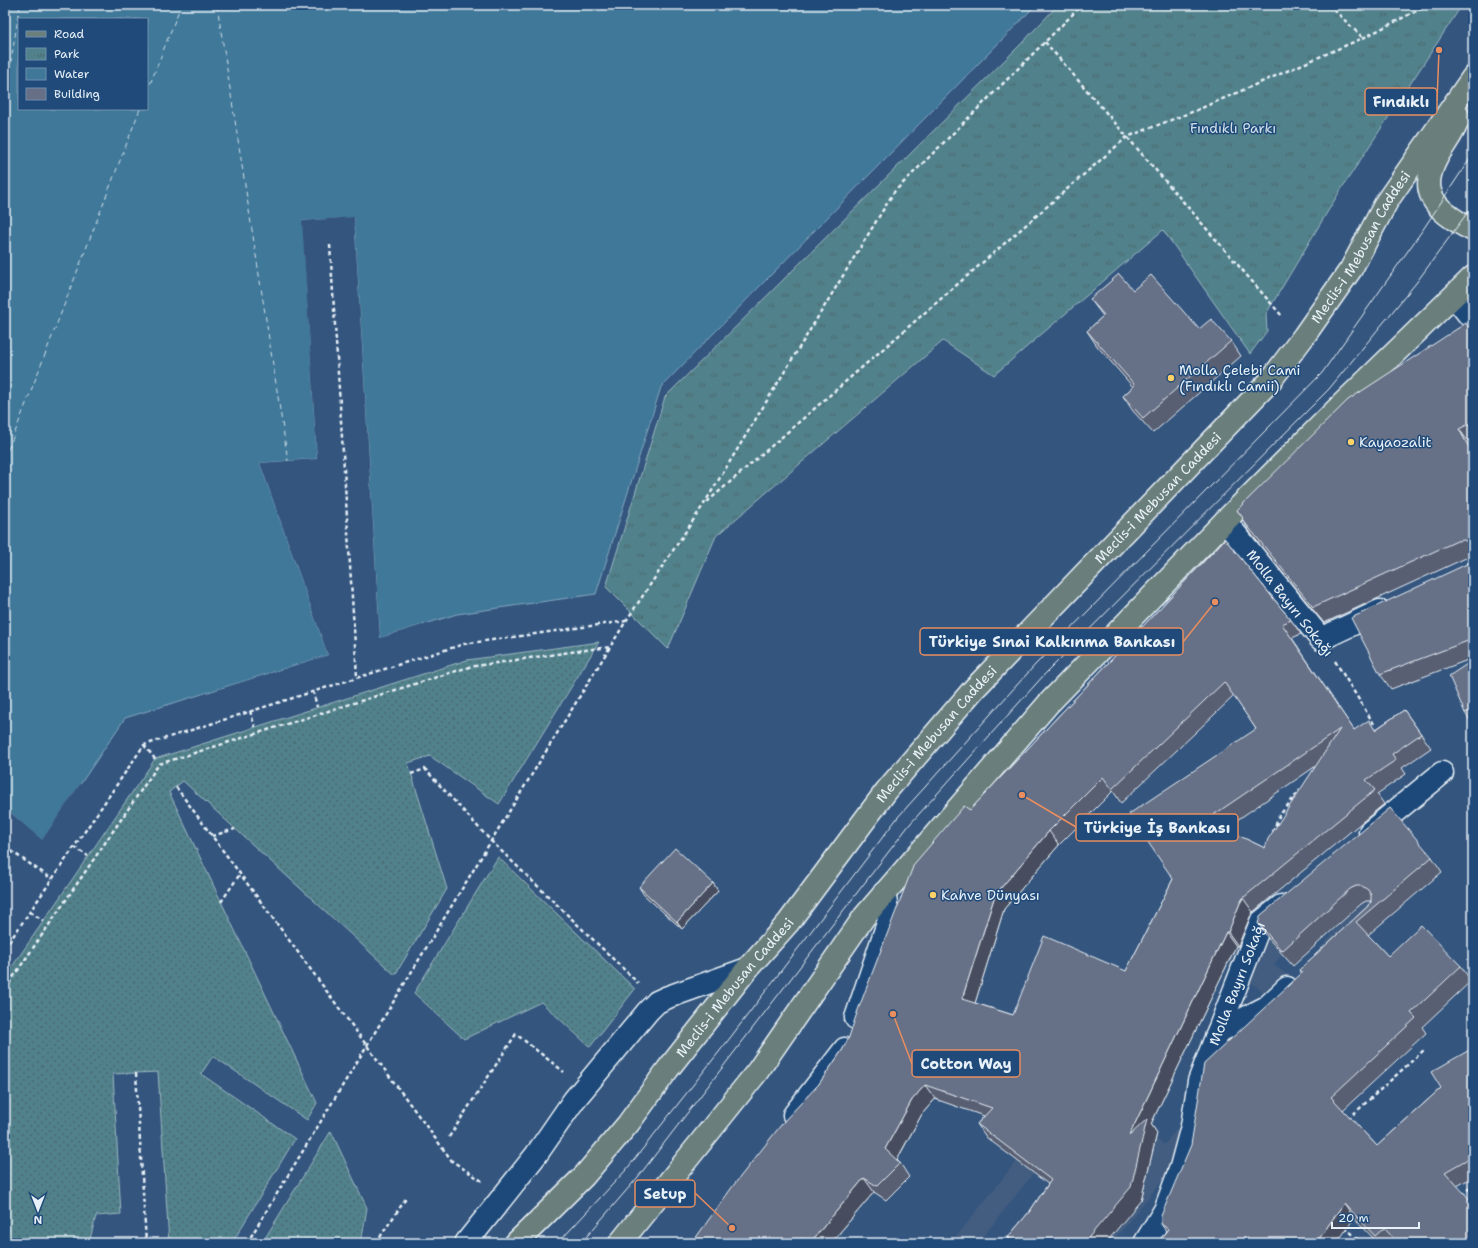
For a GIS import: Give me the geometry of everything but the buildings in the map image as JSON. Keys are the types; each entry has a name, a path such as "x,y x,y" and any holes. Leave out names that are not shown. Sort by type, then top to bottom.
{"main road":[{"path":"1471,79 1457,124 1430,171 1429,184 1432,198 1438,207 1457,221 1473,230"},
{"name":"Meclis-i Mebusan Caddesi","path":"516,1243 584,1176 628,1124 668,1069 747,969 788,923 887,790 973,690 1270,381 1351,269 1387,201 1471,79"},
{"path":"620,1243 757,1072 864,917 1048,704 1335,411 1473,277"}],"street":[{"path":"1454,296 1473,320"},
{"name":"Molla Bayırı Sokağı","path":"1225,522 1321,639"},
{"path":"1321,639 1400,602"},
{"path":"1358,843 1442,773"},
{"name":"Molla Bayırı Sokağı","path":"1145,1243 1165,1210 1181,1167 1192,1126 1199,1081 1261,922 1297,892"},
{"path":"780,1133 847,1047 889,920 884,893"},
{"path":"466,1243 505,1195 585,1088 657,1002 747,969"},
{"path":"1218,1032 1267,1007 1301,976"}],"path":[{"path":"247,1243 626,621 704,504 894,192 1082,5"},
{"path":"1329,5 1364,38"},
{"path":"704,504 1126,137 1197,110 1364,38 1428,5"},
{"path":"1045,42 1282,316"},
{"path":"330,245 356,677"},
{"path":"5,948 144,745 464,644 626,621"},
{"name":"Molla Bayırı Sokağı","path":"1321,639 1374,724 1368,729"},
{"path":"5,989 159,764 469,667 611,647"},
{"path":"313,691 317,707"},
{"path":"250,711 255,727"},
{"path":"144,745 155,759"},
{"path":"411,774 424,769 491,841 657,1002"},
{"path":"1272,838 1279,816 1304,786"},
{"path":"176,787 368,1045 452,1161 505,1195"},
{"path":"212,836 235,829"},
{"path":"5,847 52,879"},
{"path":"74,847 88,856"},
{"path":"221,902 240,874"},
{"path":"30,912 44,921"},
{"path":"449,1137 516,1034 585,1088"},
{"path":"1342,1124 1424,1050"},
{"path":"136,1073 146,1243"},
{"path":"1456,1200 1473,1185"},
{"path":"376,1243 407,1198"},
{"path":"1340,1221 1362,1243"}],"shaded area":[{"path":"1286,824 1230,928 1253,947 1271,924 1292,941 1274,965 1295,981 1367,890 1383,903 1112,1243 1085,1243 1080,1115 978,1243 951,1243","holes":["1211,951 1277,1003 1164,1145 1143,1128"]}],"green space":[{"name":"Fındıklı Parkı","path":"1058,5 1462,5 1340,191 1266,314 1267,331 1250,354 1163,230 994,375 943,341 716,536 668,649 606,587 665,397 1021,44"},
{"path":"599,642 499,804 430,756 408,763 447,889 395,975 183,781 169,792 317,1103 307,1120 213,1056 201,1074 295,1139 232,1243 169,1243 158,1072 113,1074 121,1214 96,1216 89,1243 5,1243 5,977 155,759 467,660"},
{"path":"498,857 635,989 590,1047 541,1002 464,1039 414,993"},
{"path":"331,1131 367,1208 361,1243 262,1243"}],"water":[{"path":"5,5 1036,5 661,387 596,594 457,614 380,638 354,218 303,221 317,459 260,463 328,655 125,718 42,841 5,808"}],"pier":[{"path":"354,217 380,638 422,625 423,627 381,640 378,639 352,219 305,223 319,459 317,461 263,464 330,655 202,697 201,695 328,655 260,463 317,459 302,221"},
{"path":"80,784 82,785 42,843 5,811 5,808 42,840"}],"ferry route":[{"path":"5,99 20,5"},
{"path":"148,89 181,5"},
{"path":"217,5 288,461"},
{"path":"5,458 140,110"}],"tram line":[{"path":"558,1243 626,1170 730,1038 898,817 1035,665 1322,373 1424,228 1473,154"},
{"path":"581,1243 638,1177 910,824 1044,675 1329,389 1416,283 1473,205"}],"place":[{"name":"Fındıklı","path":"1439,50"},
{"name":"Molla Çelebi Cami (Fındıklı Camii)","path":"1171,378"},
{"name":"Kayaozalit","path":"1351,442"},
{"name":"Türkiye Sınai Kalkınma Bankası","path":"1215,602"},
{"name":"Türkiye İş Bankası","path":"1022,795"},
{"name":"Kahve Dünyası","path":"933,895"},
{"name":"Cotton Way","path":"893,1014"},
{"name":"Setup","path":"732,1228"}]}
